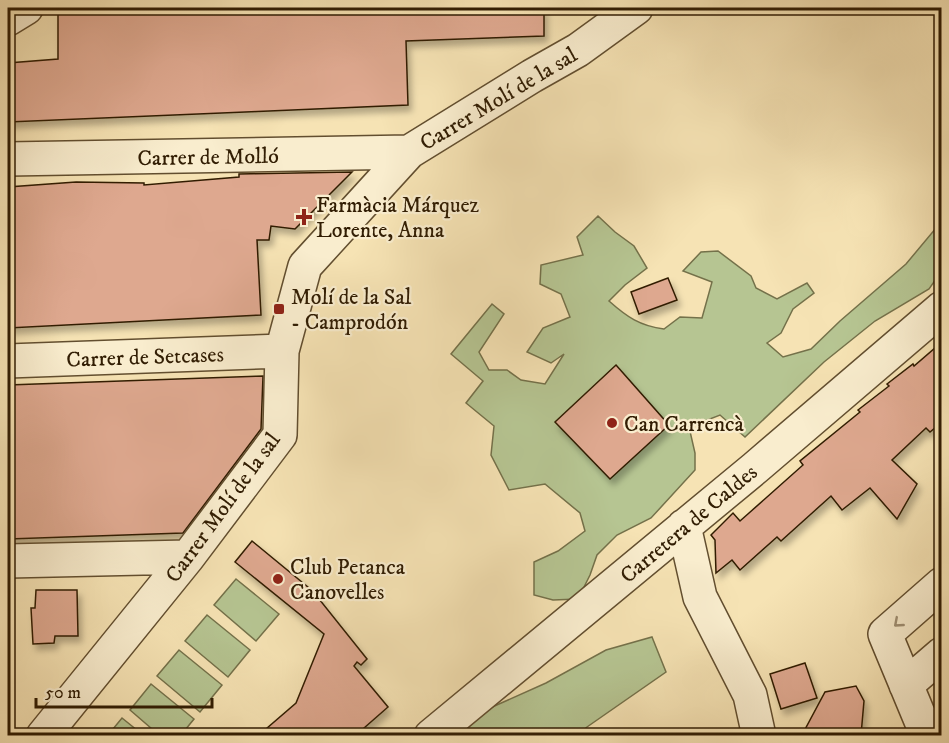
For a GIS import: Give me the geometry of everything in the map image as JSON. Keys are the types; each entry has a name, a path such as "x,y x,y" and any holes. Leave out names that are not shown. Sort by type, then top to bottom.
{"street":[{"path":"8,19 26,8"},
{"name":"Carrer Molí de la sal","path":"43,735 188,557 280,435 282,351 305,266 409,153 531,76 578,50 636,8"},
{"name":"Carrer de Molló","path":"8,159 409,153"},
{"name":"Carretera de Caldes","path":"431,735 755,468 942,308"},
{"name":"Carrer de Setcases","path":"8,361 282,351"},
{"path":"684,526 700,597 750,695 759,735"},
{"path":"8,561 188,557"},
{"path":"942,585 885,634 927,735 942,722"},
{"path":"906,685 942,654"}],"green space":[{"path":"598,216 634,246 647,268 609,301 628,316 648,326 664,329 680,317 702,318 712,282 683,271 701,252 718,251 751,276 756,288 777,299 807,283 814,293 793,309 781,333 767,343 783,357 811,349 906,264 941,222 941,272 929,289 875,321 824,362 745,437 720,415 689,427 695,453 695,470 651,518 617,535 597,555 578,599 553,600 534,595 534,562 558,551 585,531 580,513 545,484 509,490 491,455 494,426 466,403 483,381 451,354 492,304 504,314 479,352 489,370 507,370 521,380 545,384 564,354 551,363 527,352 543,328 570,317 561,294 540,284 541,265 583,255 577,237"},
{"path":"236,579 279,614 256,641 214,605"},
{"path":"207,615 250,650 228,677 185,641"},
{"path":"652,637 666,672 578,735 447,736 490,708 546,683 606,650"},
{"path":"179,650 222,685 200,712 157,676"},
{"path":"151,684 194,719 181,735 159,735 130,710"},
{"path":"122,718 143,735 108,735"}],"building":[{"path":"166,8 544,8 544,36 406,41 408,105 8,122 8,63 58,59 58,13"},
{"path":"352,172 295,229 271,226 269,240 257,240 261,315 8,328 8,187 76,182 144,183 144,185 239,177 239,174"},
{"path":"668,278 677,300 639,314 631,292"},
{"path":"942,342 942,422 930,432 926,428 892,460 917,484 897,519 870,488 842,510 831,496 781,541 777,537 740,570 732,560 716,573 715,540 711,535 733,513 740,521 803,465 800,461 860,412 858,410 889,386 887,384 913,364 914,366"},
{"name":"Can Carrencà","path":"616,365 669,425 610,479 555,422"},
{"path":"263,376 261,429 183,533 8,539 8,385"},
{"path":"252,541 320,597 319,599 367,659 361,665 357,662 354,666 388,707 356,735 259,735 296,703 324,634 235,562"},
{"path":"36,590 77,590 78,636 55,636 54,643 33,644 31,608 35,608"},
{"path":"805,663 817,698 781,709 770,674"},
{"path":"856,686 864,701 861,735 802,735 825,692"}],"place":[{"name":"Farmàcia Márquez Lorente, Anna","path":"304,217"},
{"name":"Molí de la Sal - Camprodón","path":"279,309"},
{"name":"Can Carrencà","path":"612,423"},
{"name":"Club Petanca Canovelles","path":"278,579"}]}
